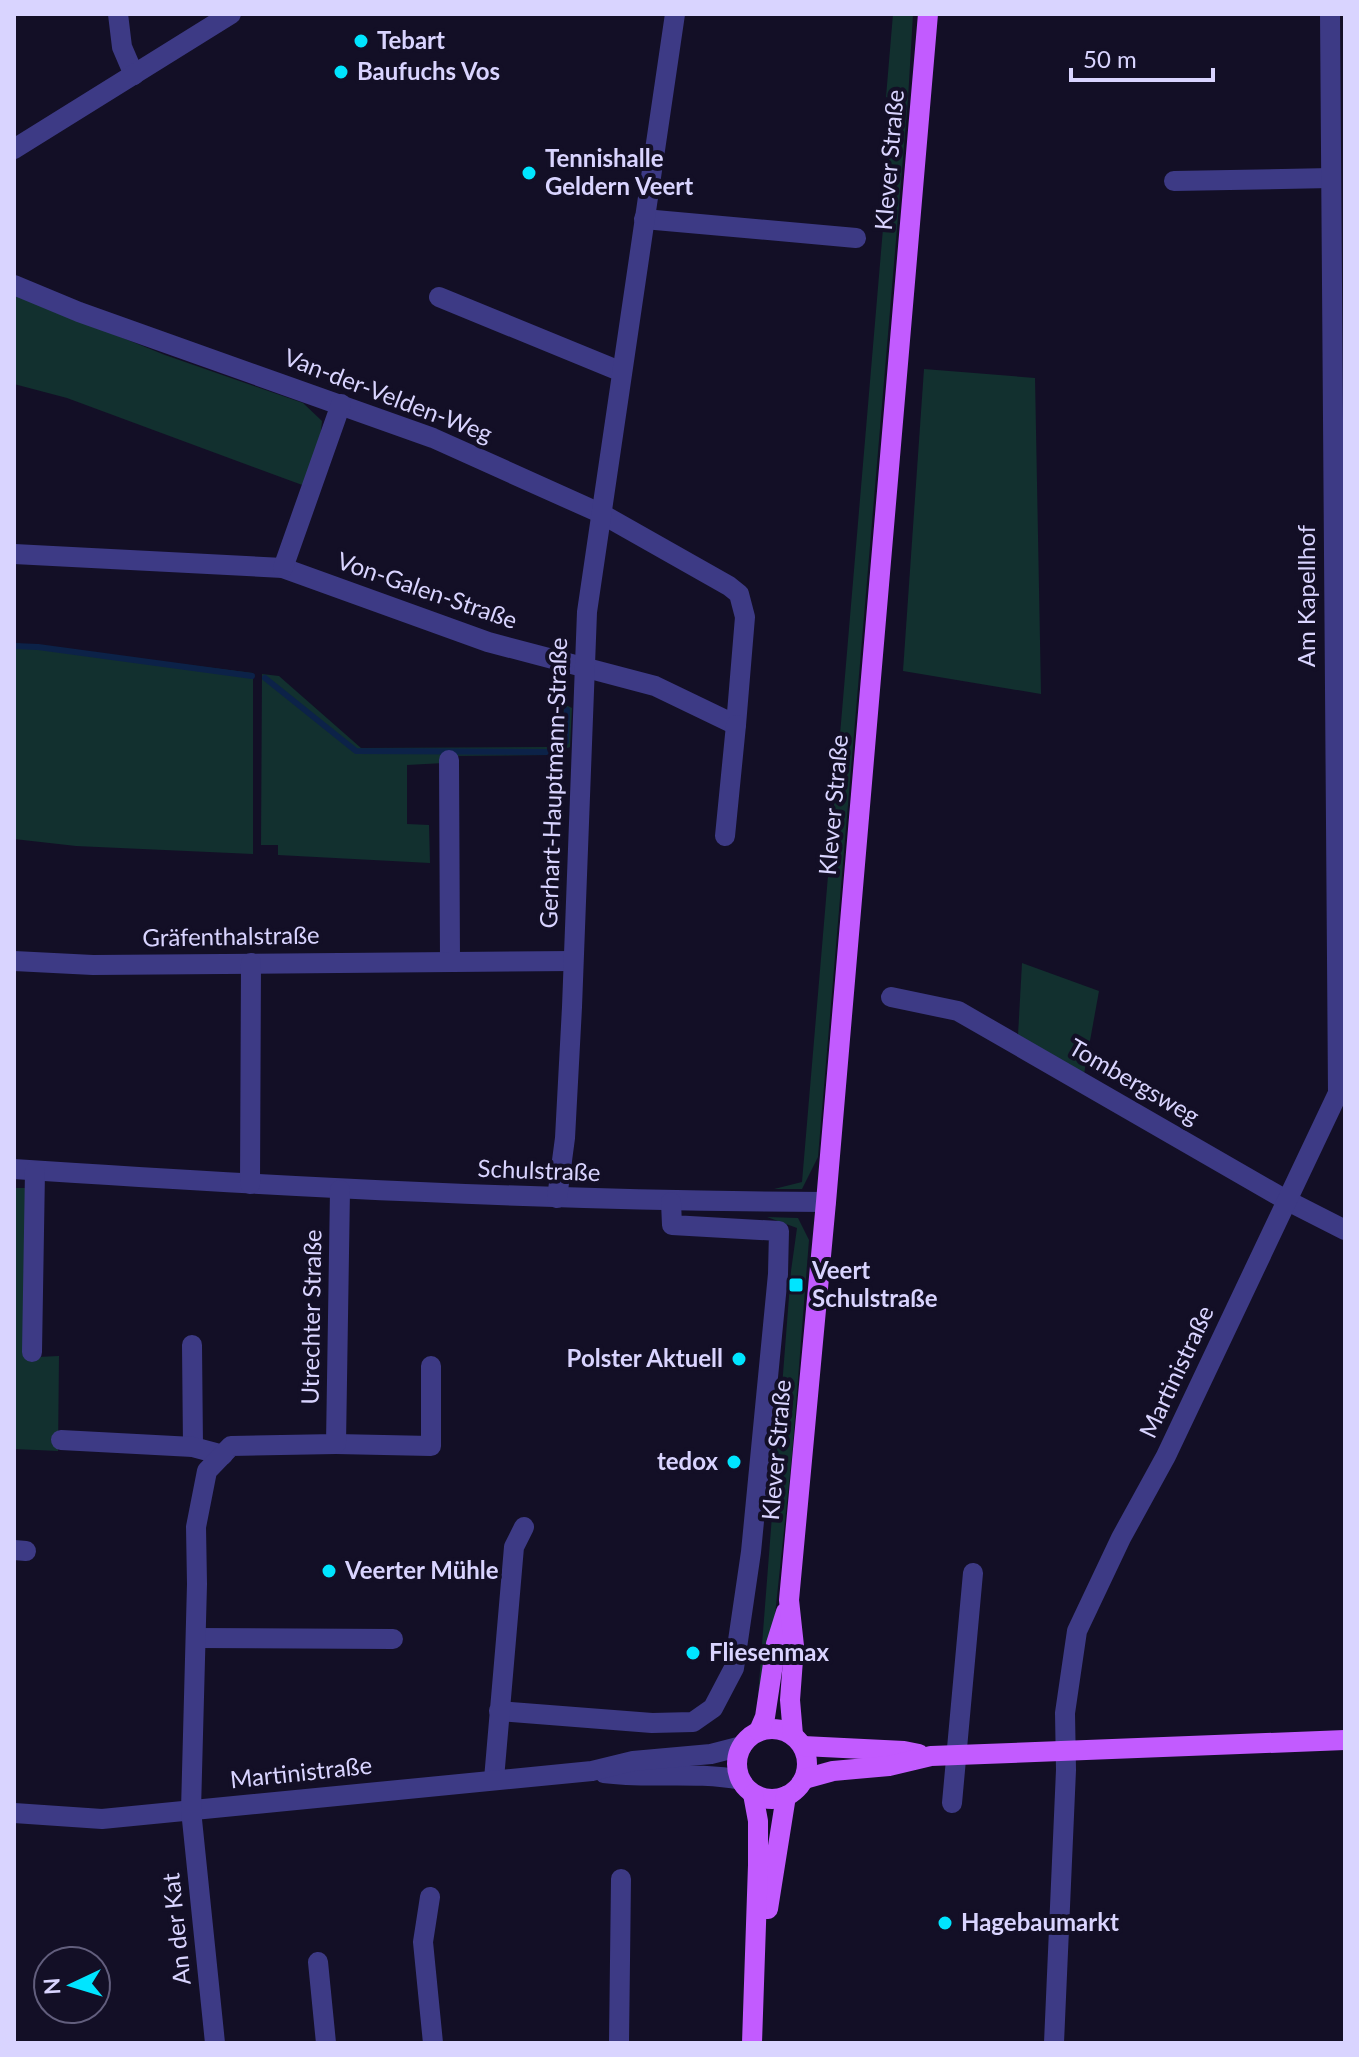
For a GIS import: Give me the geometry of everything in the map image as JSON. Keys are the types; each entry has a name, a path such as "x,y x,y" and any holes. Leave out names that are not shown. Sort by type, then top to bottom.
{"main road":[{"name":"Klever Straße","path":"759,1731 769,1697 776,1644 789,1600 928,14"},
{"name":"Klever Straße","path":"789,1600 794,1646 790,1700 798,1741"},
{"path":"752,2043 758,1821 737,1768 742,1746 759,1731 783,1730 798,1741 931,1756"},
{"path":"804,1779 833,1771 889,1766 931,1756 1345,1740"},
{"path":"747,1787 768,1799 786,1796 799,1787 808,1766 798,1741"},
{"path":"755,1992 786,1796"}],"street":[{"path":"118,14 122,47 134,75"},
{"path":"14,149 231,14"},
{"name":"Gerhart-Hauptmann-Straße","path":"557,1198 565,1138 587,612 675,14"},
{"name":"Am Kapellhof","path":"1330,14 1338,1013"},
{"path":"1174,181 1331,178"},
{"path":"644,219 856,238"},
{"name":"Van-der-Velden-Weg","path":"14,285 79,312 433,438 600,513 729,586 739,594 745,617 736,725"},
{"path":"439,297 622,372"},
{"path":"283,568 341,404"},
{"name":"Von-Galen-Straße","path":"14,554 283,568 488,642 655,686 736,725"},
{"path":"725,836 736,725"},
{"path":"449,760 450,960"},
{"name":"Gräfenthalstraße","path":"14,961 93,965 573,961"},
{"path":"250,1184 251,963"},
{"name":"Tombergsweg","path":"891,997 958,1011 1286,1200 1345,1230"},
{"name":"Martinistraße","path":"1054,2043 1065,1713 1077,1631 1121,1538 1166,1456 1338,1093 1338,1013"},
{"path":"24,1170 32,1352"},
{"name":"Schulstraße","path":"24,1170 340,1190 671,1202 826,1202"},
{"name":"Utrechter Straße","path":"336,1444 340,1190"},
{"path":"499,1711 652,1723 693,1722 713,1708 734,1668 757,1498 778,1274 779,1231 672,1225 671,1202"},
{"path":"192,1345 193,1447"},
{"path":"191,1810 196,1527 207,1471 231,1446 431,1446 431,1366"},
{"path":"61,1440 193,1447 223,1455"},
{"path":"494,1779 514,1547 524,1527"},
{"path":"952,1803 973,1573"},
{"path":"196,1638 393,1639"},
{"name":"Martinistraße","path":"14,1813 102,1819 592,1771 633,1761 711,1754 742,1746"},
{"name":"Martinistraße","path":"592,1771 633,1777 712,1775 747,1787"},
{"name":"An der Kat","path":"191,1810 215,2043"},
{"path":"619,2043 621,1879"},
{"path":"430,1897 423,1942 433,2043"},
{"path":"318,1962 326,2043"}],"green space":[{"path":"893,14 913,14 908,99 818,1157 802,1189 774,1189 802,1182 894,99 886,97"},
{"path":"14,294 165,355 303,403 322,421 320,440 305,486 67,398 14,384"},
{"path":"924,369 1035,378 1041,694 903,671"},
{"path":"14,643 253,673 253,854 76,846 14,839"},
{"path":"262,674 279,676 361,748 551,747 562,742 564,704 572,708 570,747 551,755 445,756 444,763 407,765 407,824 429,825 430,863 278,855 278,845 261,845"},
{"path":"1022,963 1099,991 1084,1074 1018,1035"},
{"path":"14,1188 40,1188 37,1357 59,1356 58,1451 14,1449"},
{"path":"767,1217 798,1218 809,1240 792,1455 767,1690 756,1722 791,1271 797,1228"}],"waterway":[{"path":"14,646 252,676"},
{"path":"265,678 356,751 549,752 566,742 567,710"}],"place":[{"name":"Tebart","path":"361,41"},
{"name":"Baufuchs Vos","path":"341,72"},
{"name":"Tennishalle Geldern Veert","path":"529,173"},
{"name":"Veert Schulstraße","path":"796,1285"},
{"name":"Polster Aktuell","path":"739,1359"},
{"name":"tedox","path":"734,1462"},
{"name":"Veerter Mühle","path":"329,1571"},
{"name":"Fliesenmax","path":"693,1653"},
{"name":"Hagebaumarkt","path":"945,1923"}]}
